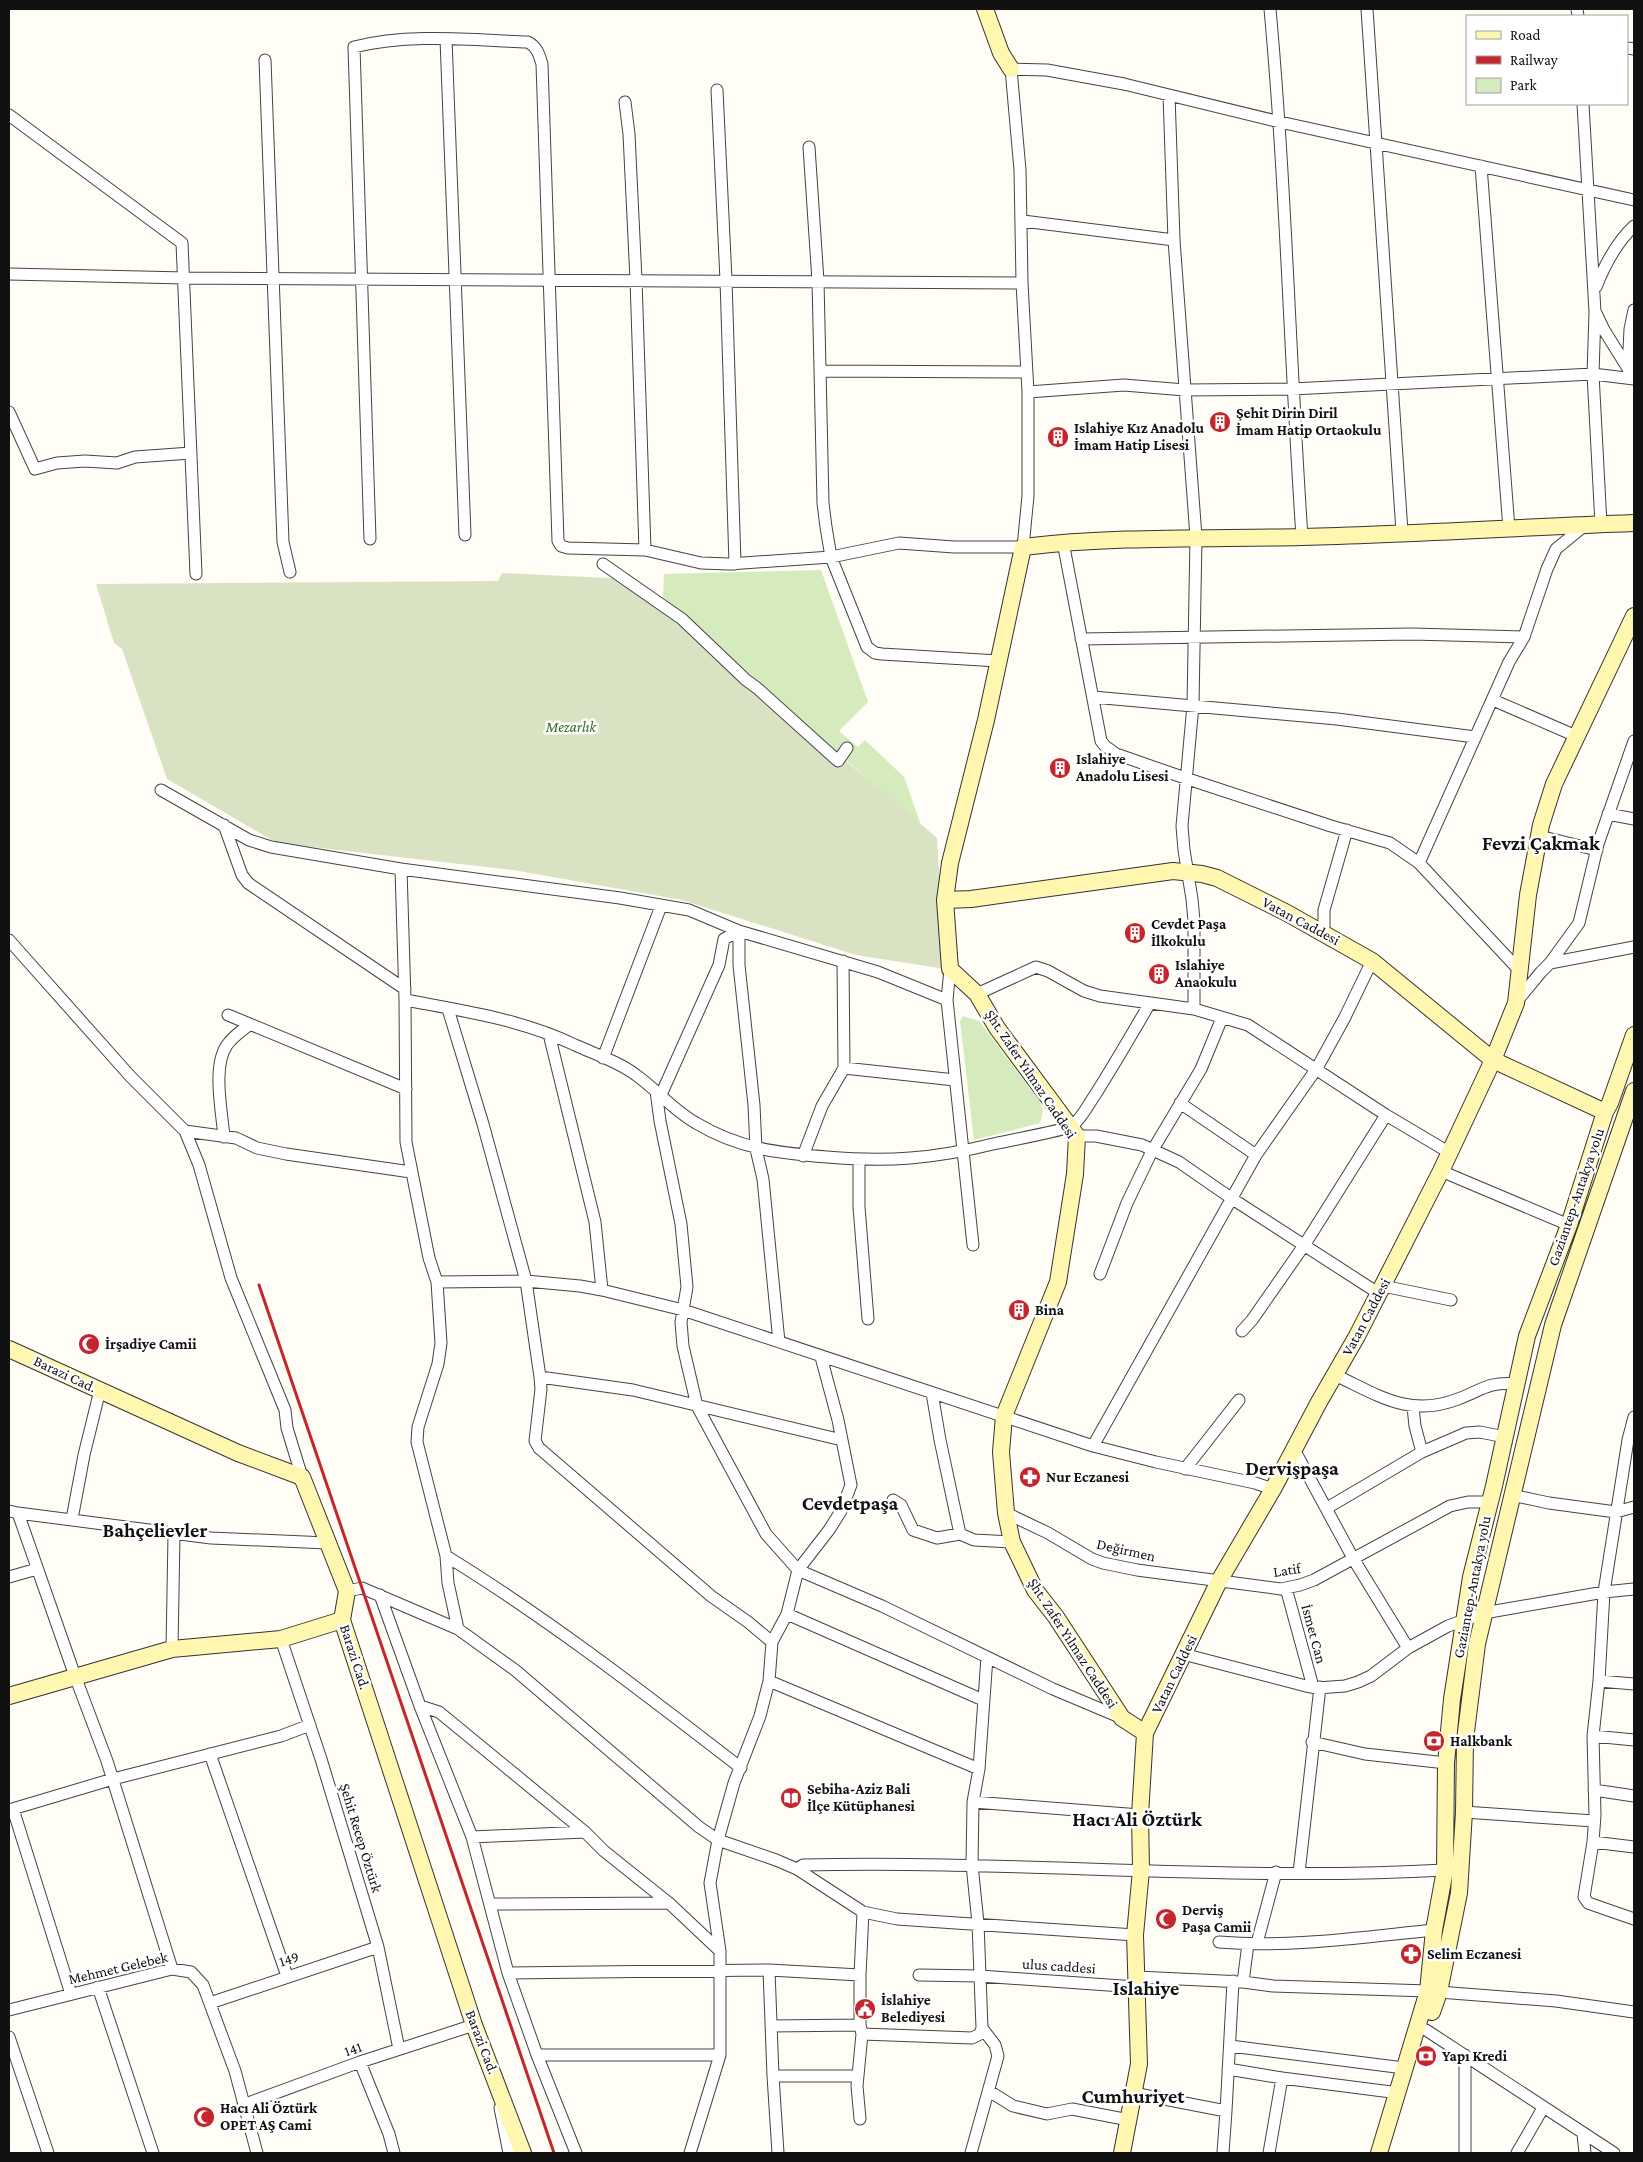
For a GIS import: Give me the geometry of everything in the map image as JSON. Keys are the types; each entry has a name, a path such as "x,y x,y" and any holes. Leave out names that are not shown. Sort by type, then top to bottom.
{"street":[{"path":"973,1245 947,1000 950,969 946,900 950,863 986,720 1023,547 1028,496 1028,392 1022,282 1023,221 1020,170 1011,69 1001,53 985,9"},
{"path":"1270,9 1280,122 1292,389 1302,537"},
{"path":"1367,9 1402,532"},
{"path":"446,39 465,535"},
{"path":"370,540 354,47 392,40 446,39 528,42 535,46 542,64 558,541 561,546 568,548 644,550 701,563 735,564 831,558 898,543 954,548 1023,547 1063,542 1196,537 1302,537 1634,523"},
{"path":"265,60 284,542 290,572"},
{"path":"1011,69 1047,70 1169,95 1280,122 1634,200"},
{"path":"716,90 726,280 735,564"},
{"path":"1169,95 1174,240 1196,537 1192,705 1182,826 1194,921 1194,1009"},
{"path":"625,102 629,134 636,280 644,550"},
{"path":"1583,105 1590,191 1595,312 1593,374 1601,524"},
{"path":"9,115 182,242 196,574"},
{"path":"809,147 818,281 823,503 831,558 867,647 870,650 882,654 998,661"},
{"path":"1481,166 1509,529"},
{"path":"1023,221 1174,240"},
{"path":"1594,292 1604,265 1615,248 1634,226"},
{"path":"9,274 274,279 1022,282"},
{"path":"1632,375 1630,329 1634,310"},
{"path":"1595,312 1632,375"},
{"path":"820,371 1027,372"},
{"path":"1028,392 1124,385 1185,390 1292,389 1593,374 1632,375"},
{"path":"9,412 35,469 57,463 84,461 117,463 135,457 191,453"},
{"path":"1419,863 1509,662 1524,637 1547,569 1556,549 1584,526"},
{"path":"1063,542 1101,741 1105,746 1116,754 1185,778 1390,843 1419,863 1519,970"},
{"path":"603,564 682,619 746,680 838,760 846,748"},
{"path":"1605,1112 1493,1060 1516,1003 1528,894 1539,836 1554,784 1634,616"},
{"path":"1081,638 1412,634 1524,637"},
{"path":"1093,697 1337,719 1476,737"},
{"path":"1493,700 1576,736"},
{"path":"1516,1003 1550,963 1579,923 1597,850 1634,741"},
{"path":"161,790 249,840 271,847 401,869 620,898 689,910 739,931 878,972 947,1000"},
{"path":"1608,814 1634,820"},
{"path":"224,825 242,875 248,884 405,995 448,1009 497,1017 549,1034 603,1058 634,1073 696,1124 731,1142 756,1149 803,1156 859,1161 906,1160 962,1152 1026,1136 1073,1132 1119,1140 1142,1146 1179,1162 1231,1198 1381,1290 1451,1300"},
{"path":"1324,933 1324,910 1347,830"},
{"path":"1539,836 1597,850"},
{"path":"401,869 405,995 405,1122 411,1172 437,1282 440,1353 418,1427 417,1442 446,1556 448,1582 458,1629"},
{"name":"Vatan Caddesi","path":"946,900 971,899 1158,872 1188,871 1217,878 1324,933 1372,961 1493,1060 1450,1153 1381,1290 1295,1451 1219,1581 1145,1732 1140,1814 1141,1870 1135,1935 1139,2064 1122,2153"},
{"path":"603,1058 661,906"},
{"path":"739,931 724,939 719,965 658,1094 660,1122 682,1224 687,1286 681,1322 683,1346 697,1406 766,1534 798,1570 882,1606 1053,1689 1122,1718 1145,1732"},
{"path":"739,931 739,965 754,1105 756,1149 763,1179 779,1342"},
{"path":"9,940 130,1076 184,1131 199,1165 231,1278 284,1410 287,1428 302,1477 347,1591 362,1588 458,1629 516,1670 698,1827 718,1840 797,1869 863,1912 897,1919 1135,1935"},
{"path":"1550,963 1634,947"},
{"path":"803,1156 822,1106 844,1068 843,961"},
{"path":"1093,1446 1256,1155 1317,1068 1345,1017 1372,961"},
{"path":"977,994 1036,967 1048,971 1084,991 1100,996 1194,1009 1248,1025 1288,1052 1317,1068 1386,1115 1450,1153"},
{"name":"Şht. Zafer Yılmaz Caddesi","path":"950,969 977,994 997,1028 1073,1132 1075,1174 1058,1282 1004,1416 1001,1452 1006,1514 1012,1542 1035,1590 1056,1617 1122,1718"},
{"path":"1073,1132 1078,1120 1150,1003"},
{"path":"448,1009 483,1124 526,1281 540,1376 541,1389 535,1436 539,1448 711,1596 748,1622 772,1642"},
{"path":"228,1015 406,1089"},
{"path":"1100,1274 1127,1203 1152,1151 1201,1069 1222,1018"},
{"path":"224,1137 219,1074 220,1059 231,1039 250,1024"},
{"path":"549,1034 595,1222 602,1290"},
{"name":"Gaziantep-Antakya yolu","path":"1379,2153 1399,2093 1404,2068 1434,1991 1434,1930 1445,1870 1446,1763 1452,1698 1471,1577 1527,1336 1569,1224 1605,1112 1610,1103 1634,1035"},
{"path":"844,1068 955,1080"},
{"name":"Gaziantep-Antakya yolu","path":"1391,2153 1426,2030 1459,1893 1464,1812 1465,1740 1470,1696 1484,1613 1553,1325 1629,1125 1634,1091"},
{"path":"1180,1103 1256,1155"},
{"path":"1242,1331 1252,1320 1305,1244 1386,1115"},
{"path":"184,1131 236,1138 257,1148 286,1154 411,1172"},
{"path":"859,1161 860,1206 868,1319"},
{"path":"1441,1171 1569,1224"},
{"path":"437,1282 526,1281 580,1286 683,1310 1093,1446 1185,1469 1255,1483 1273,1489"},
{"name":"Barazi Cad.","path":"9,1349 238,1453 302,1477"},
{"path":"690,2153 720,2055 720,1951 710,1883 718,1840 734,1783 760,1716 769,1681 772,1642 787,1614 798,1570 829,1530 847,1498 850,1485 842,1440 821,1356"},
{"path":"1334,1375 1396,1404 1413,1407 1451,1402 1491,1385 1517,1384"},
{"path":"540,1376 633,1390 842,1440"},
{"path":"72,1520 84,1455 100,1390"},
{"path":"932,1393 960,1534"},
{"path":"1185,1469 1239,1400"},
{"path":"1413,1407 1422,1452"},
{"path":"1634,1417 1628,1440 1604,1592 1599,1681 1592,1736 1593,1842 1584,1897 1588,1903 1634,1919"},
{"path":"1327,1508 1422,1452 1469,1432 1480,1432 1505,1437"},
{"path":"1295,1451 1354,1560 1408,1648"},
{"path":"1512,1495 1550,1504 1616,1512 1634,1507"},
{"path":"893,1500 901,1505 914,1530 937,1538 960,1534 974,1540 1012,1542"},
{"name":"Latif","path":"1219,1581 1273,1589 1286,1588 1314,1580 1354,1560 1450,1506 1468,1502 1489,1502"},
{"path":"172,1970 113,1779 37,1569 14,1512 220,1539 327,1543"},
{"name":"Değirmen","path":"1006,1514 1048,1533 1092,1559 1103,1563 1136,1570 1219,1581"},
{"path":"172,1649 174,1534"},
{"path":"446,1556 493,1585 621,1676 741,1768"},
{"path":"9,1578 37,1569"},
{"name":"İsmet Can","path":"1286,1588 1316,1687"},
{"path":"1184,1654 1316,1687 1345,1686 1371,1676 1408,1648 1448,1626 1484,1613 1604,1592 1634,1589"},
{"name":"Barazi Cad.","path":"347,1591 342,1620 474,2025 498,2085"},
{"path":"380,1595 420,1706 472,1837 508,1973 537,2056 576,2153"},
{"path":"787,1614 983,1700"},
{"path":"9,1696 172,1649 281,1639 342,1620"},
{"name":"Şehit Recep Öztürk","path":"281,1639 310,1725 378,1947 399,2049"},
{"path":"771,2026 861,2029 972,2038 980,2034 982,2028 978,1923 972,1865 973,1802 979,1768 987,1657"},
{"path":"769,1681 979,1768"},
{"path":"1599,1681 1634,1684"},
{"path":"1299,1873 1316,1687"},
{"path":"420,1706 439,1712 585,1832 604,1851 669,1903 720,1951"},
{"path":"71,1994 11,1810 113,1779 281,1736 310,1725"},
{"path":"1592,1736 1634,1740"},
{"path":"1312,1742 1365,1754 1446,1763"},
{"path":"210,1754 287,1976"},
{"path":"1594,1790 1634,1796"},
{"path":"973,1802 1140,1814"},
{"path":"1464,1812 1594,1821"},
{"path":"472,1837 585,1832"},
{"path":"1593,1842 1634,1847"},
{"path":"797,1869 804,1865 972,1865 1299,1873 1445,1870"},
{"path":"1223,2153 1230,2046 1238,1981 1253,1944 1276,1872"},
{"path":"490,1904 669,1903"},
{"path":"860,2119 857,2086 861,2029 860,1975 863,1912"},
{"path":"1219,1942 1253,1944 1314,1942 1434,1930"},
{"name":"149","path":"210,2003 378,1947"},
{"name":"Mehmet Gelebek","path":"9,2010 172,1970 191,1972 203,1985 235,2071 257,2153"},
{"path":"508,1973 769,1970 860,1975"},
{"path":"769,1970 772,2076 778,2153"},
{"name":"ulus caddesi","path":"919,1974 1136,1982 1238,1981 1273,1986 1434,1991 1556,2000 1634,2012"},
{"path":"98,1987 153,2153"},
{"name":"141","path":"243,2104 360,2062 474,2025"},
{"path":"971,2153 998,2056 995,2045 982,2028"},
{"path":"1426,2030 1614,2153"},
{"path":"9,2037 48,2153"},
{"path":"1230,2046 1404,2068"},
{"path":"537,2056 720,2055"},
{"path":"1465,2056 1465,2153"},
{"path":"360,2062 389,2134 394,2153"},
{"path":"1228,2069 1399,2093"},
{"path":"772,2076 858,2076"},
{"path":"1269,2153 1282,2078"},
{"path":"498,2085 500,2112 509,2153"},
{"path":"498,2085 523,2153"},
{"path":"498,2085 514,2106 532,2153"},
{"path":"989,2091 1013,2106 1047,2114 1072,2109 1129,2120"},
{"path":"1133,2093 1226,2111"},
{"path":"1517,2153 1543,2108"},
{"path":"1583,2134 1585,2153"}],"green space":[{"path":"821,570 868,702 839,731 858,747 865,740 904,777 922,828 663,597 664,574"},
{"name":"Mezarlık","path":"502,573 630,579 937,838 945,969 856,955 682,900 513,870 277,843 167,779 122,649 114,643 96,584 498,581"},
{"path":"963,1016 979,1021 1040,1102 1043,1110 1040,1123 974,1140 960,1021"}],"railway":[{"path":"259,1285 554,2153"}],"place":[{"name":"Şehit Dirin Diril İmam Hatip Ortaokulu","path":"1220,422"},
{"name":"Islahiye Kız Anadolu İmam Hatip Lisesi","path":"1058,437"},
{"name":"Islahiye Anadolu Lisesi","path":"1060,768"},
{"name":"Cevdet Paşa İlkokulu","path":"1135,933"},
{"name":"Islahiye Anaokulu","path":"1159,974"},
{"name":"Bina","path":"1019,1310"},
{"name":"İrşadiye Camii","path":"89,1344"},
{"name":"Nur Eczanesi","path":"1030,1477"},
{"name":"Halkbank","path":"1434,1741"},
{"name":"Sebiha-Aziz Bali İlçe Kütüphanesi","path":"791,1798"},
{"name":"Derviş Paşa Camii","path":"1166,1919"},
{"name":"Selim Eczanesi","path":"1411,1954"},
{"name":"İslahiye Belediyesi","path":"865,2009"},
{"name":"Yapı Kredi","path":"1426,2056"},
{"name":"Hacı Ali Öztürk OPET AŞ Cami","path":"204,2117"}],"district":[{"name":"Fevzi Çakmak","path":"1541,843"},
{"name":"Dervişpaşa","path":"1292,1468"},
{"name":"Cevdetpaşa","path":"850,1503"},
{"name":"Bahçelievler","path":"155,1530"},
{"name":"Hacı Ali Öztürk","path":"1137,1819"},
{"name":"Islahiye","path":"1146,1988"},
{"name":"Cumhuriyet","path":"1133,2096"}]}
